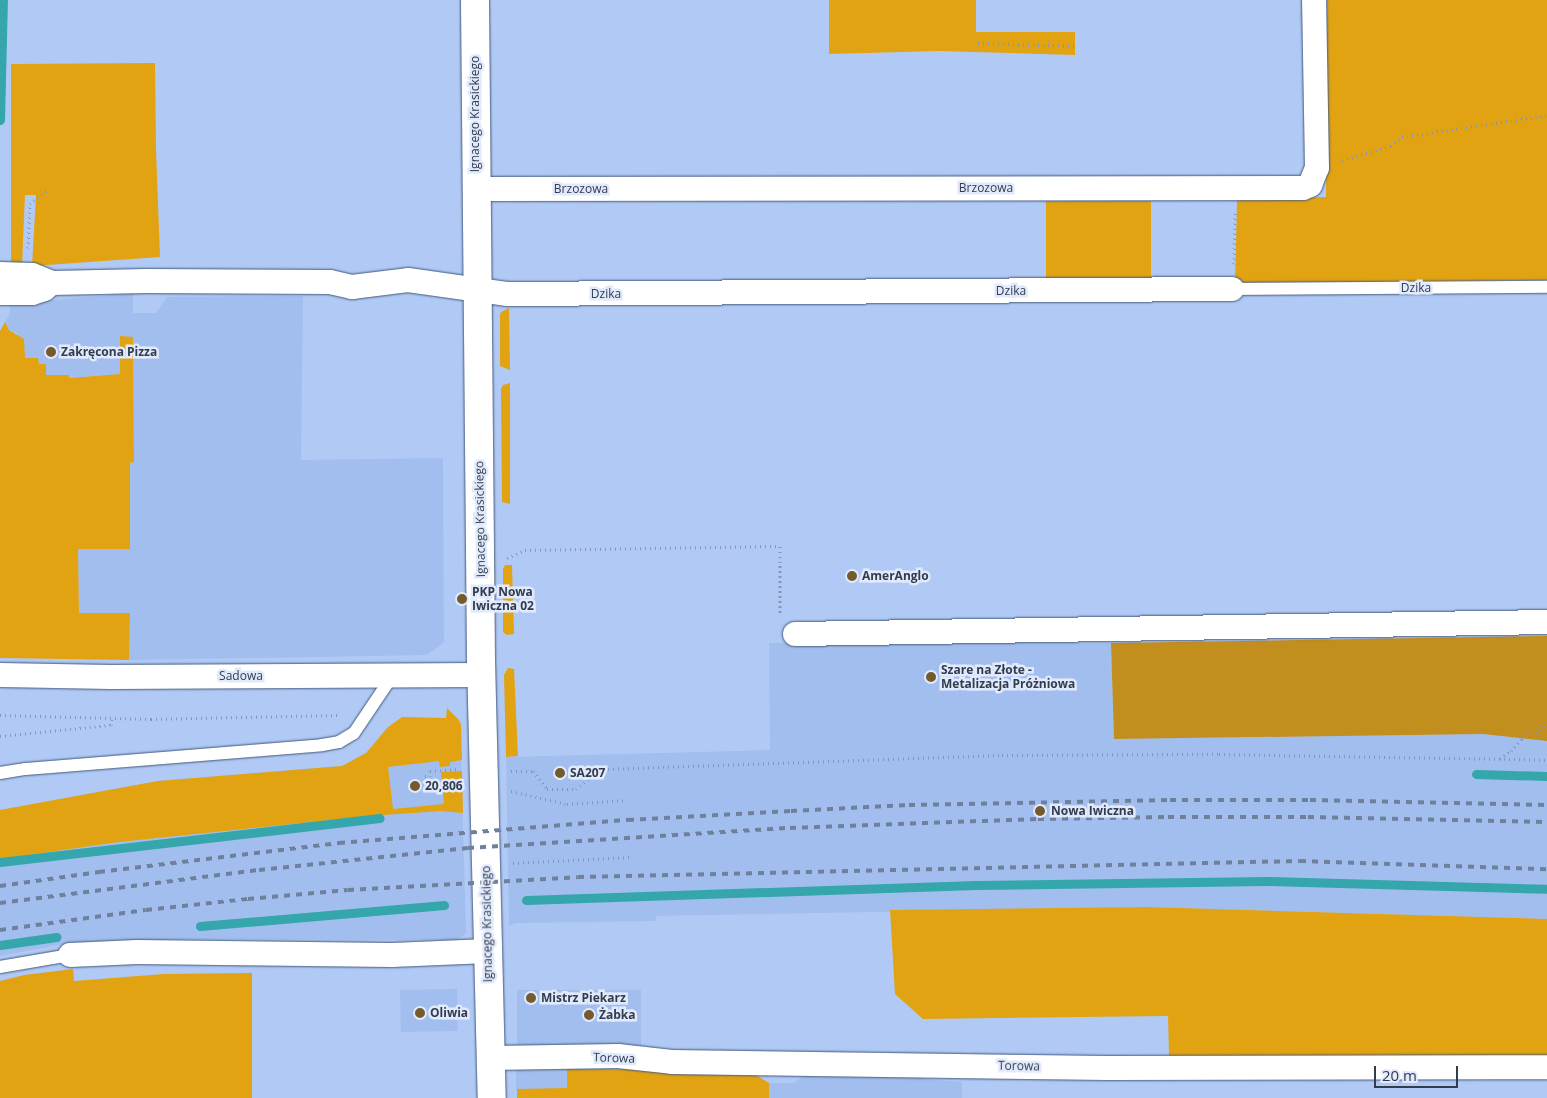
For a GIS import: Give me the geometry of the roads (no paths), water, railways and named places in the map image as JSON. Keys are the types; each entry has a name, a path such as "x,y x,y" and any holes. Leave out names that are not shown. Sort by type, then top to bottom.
{"street":[{"name":"Ignacego Krasickiego","path":"475,0 476,290 482,675 492,1098"},
{"name":"Brzozowa","path":"476,189 1303,188 1310,185 1316,168 1314,0"},
{"path":"0,274 32,275 52,283"},
{"name":"Dzika","path":"52,283 146,281 330,282 352,287 408,280 508,294 1231,289"},
{"path":"0,293 32,293 52,283"},
{"path":"794,634 1547,622"},
{"name":"Sadowa","path":"0,675 111,677 482,675"},
{"path":"70,955 137,952 383,955 488,951"},
{"name":"Torowa","path":"491,1058 618,1056 672,1062 1107,1068 1547,1067"}],"lane":[{"name":"Dzika","path":"1231,289 1547,287"},
{"path":"0,773 47,767 322,745 339,742 354,733 393,675"},
{"path":"0,967 70,955"}],"waterway":[{"path":"0,120 3,0"},
{"path":"1476,774 1547,776"},
{"path":"0,862 379,818"},
{"path":"526,900 976,885 1267,881 1547,889"},
{"path":"200,926 444,905"},
{"path":"0,945 56,937"}],"railway":[{"path":"0,886 339,843 628,820 791,811 909,805 1170,800 1310,800 1547,805"},
{"path":"0,903 259,870 468,848 790,828 1038,819 1168,817 1308,817 1547,822"},
{"path":"0,930 146,910 248,899 348,890 578,877 1300,861 1547,869"}],"place":[{"name":"Zakręcona Pizza","path":"51,352"},
{"name":"AmerAnglo","path":"852,576"},
{"name":"PKP Nowa Iwiczna 02","path":"462,599"},
{"name":"Szare na Złote - Metalizacja Próżniowa","path":"931,677"},
{"name":"SA207","path":"560,773"},
{"name":"20,806","path":"415,786"},
{"name":"Nowa Iwiczna","path":"1040,811"},
{"name":"Mistrz Piekarz","path":"531,998"},
{"name":"Oliwia","path":"420,1013"},
{"name":"Żabka","path":"589,1015"}]}
